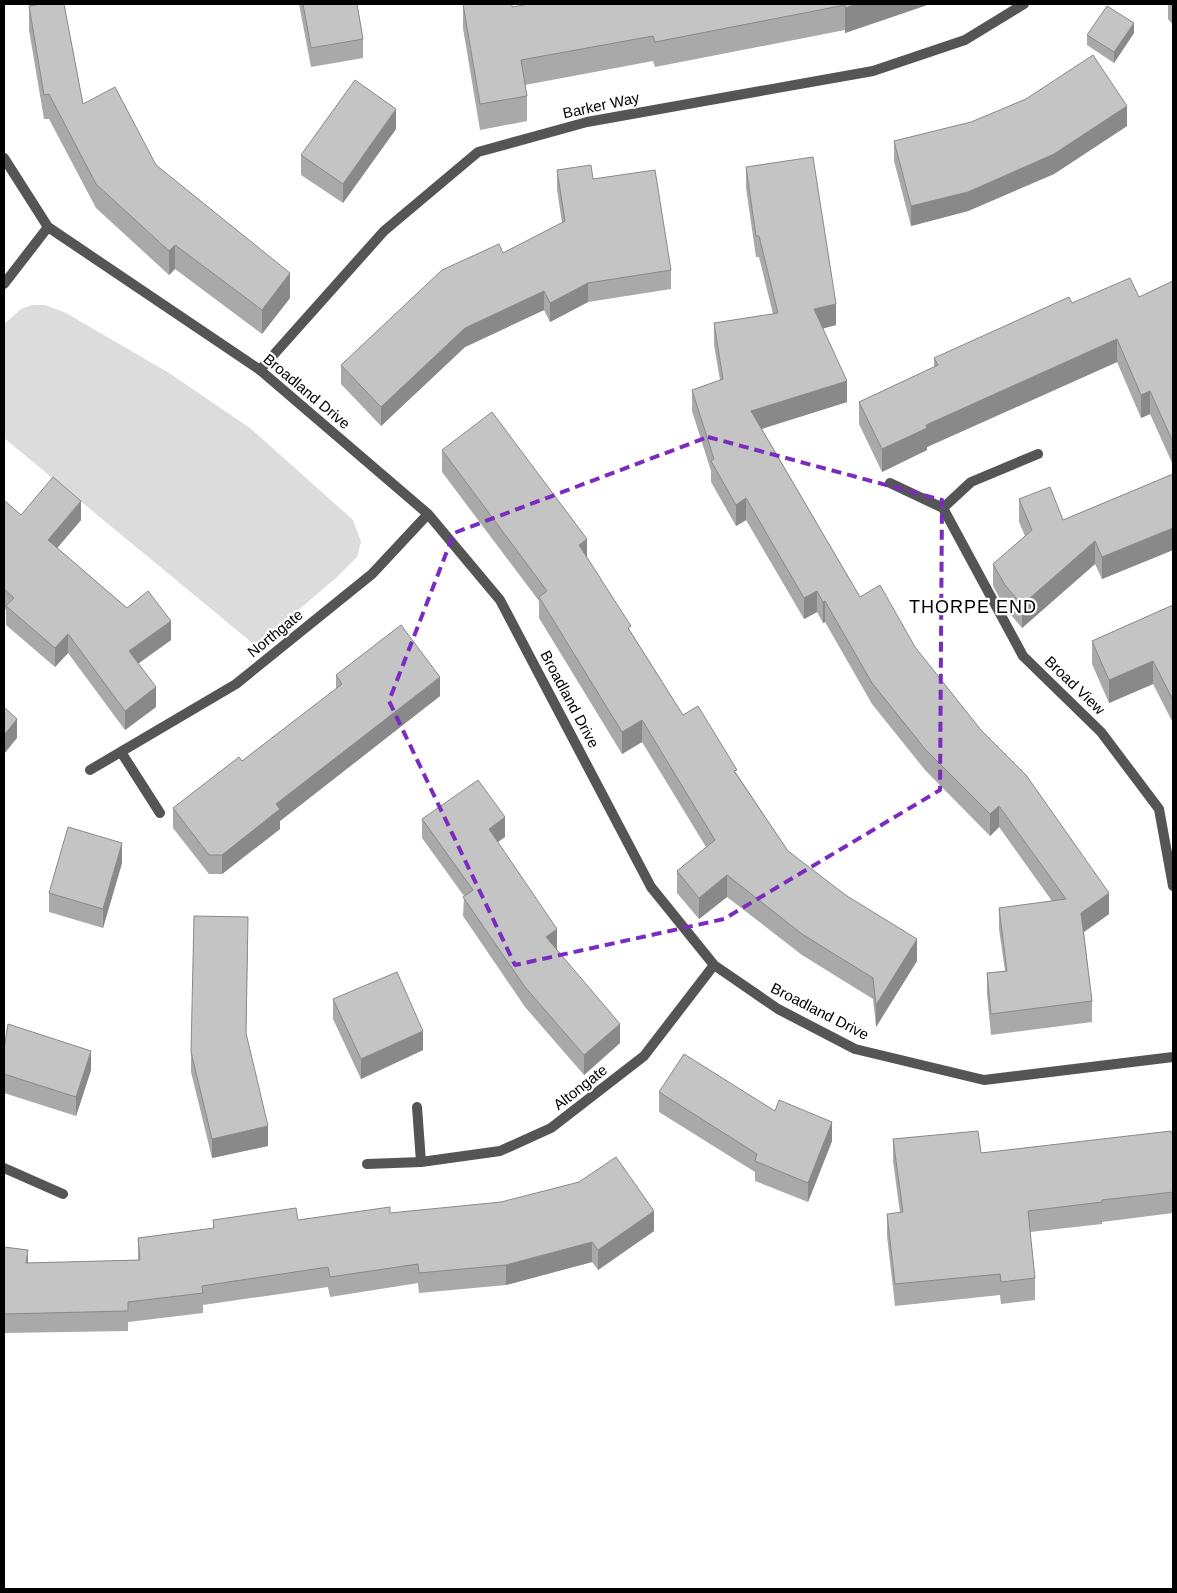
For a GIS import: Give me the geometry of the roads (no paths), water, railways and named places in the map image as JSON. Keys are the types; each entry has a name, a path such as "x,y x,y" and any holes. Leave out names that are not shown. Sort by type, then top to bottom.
{"street":[{"name":"Barker Way","path":"260,370 384,231 478,152 587,122 873,71 965,40 1024,4"},
{"name":"Broadland Drive","path":"4,158 48,227 260,370 428,514 500,600 651,886 714,964 778,1010 855,1049 984,1080 1173,1057"},
{"path":"4,284 48,227"},
{"path":"890,483 943,508 971,482 1038,454"},
{"name":"Broad View","path":"943,508 1023,656 1101,732 1159,809 1173,886"},
{"name":"Northgate","path":"90,770 236,684 372,574 428,514"},
{"path":"121,752 160,813"},
{"name":"Altongate","path":"367,1164 421,1162 500,1150 551,1128 644,1056 714,964"},
{"path":"417,1107 421,1162"},
{"path":"4,1168 62,1194"}],"district":[{"name":"THORPE END","path":"973,607"}]}
